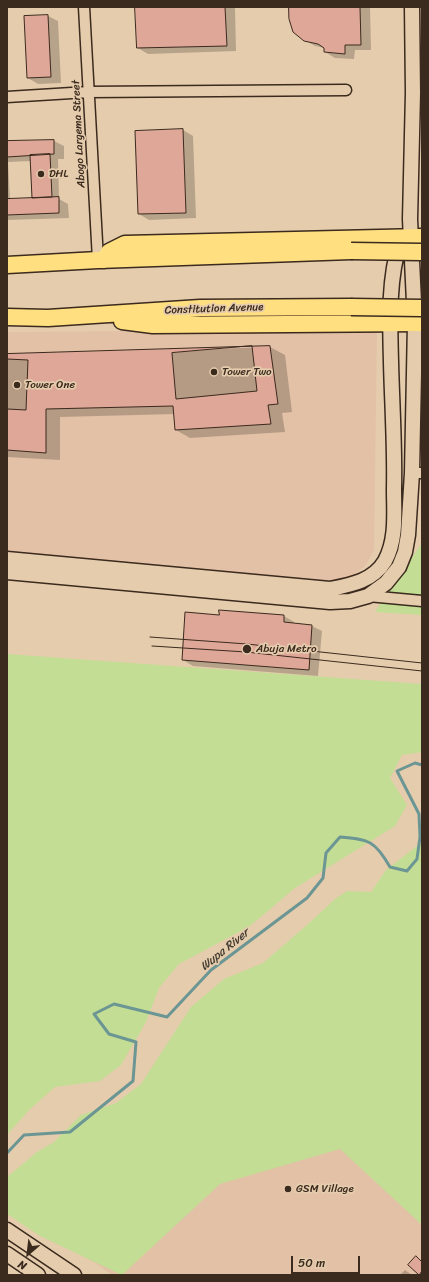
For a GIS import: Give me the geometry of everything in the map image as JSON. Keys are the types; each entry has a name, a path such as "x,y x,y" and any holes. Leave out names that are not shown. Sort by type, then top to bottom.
{"main road":[{"path":"101,260 109,252 124,244 411,237"},
{"path":"7,265 351,251 422,252"},
{"name":"Constitution Avenue","path":"7,317 26,318 85,316 200,308 422,308"},
{"path":"7,313 26,318"},
{"path":"85,316 153,325 419,323"}],"street":[{"name":"Abogo Largema Street","path":"84,7 88,92 101,260"},
{"path":"7,572 330,602 350,601 368,596 386,583 399,567 405,552 417,473 419,323 410,219 413,93 412,7"},
{"path":"7,97 88,92 346,90"},
{"path":"7,559 330,589 362,581 375,572 384,561 390,548 393,531 394,471 390,323 395,262 411,237"},
{"path":"368,596 422,601"},
{"path":"7,1230 32,1245 74,1275"},
{"path":"7,1254 38,1275"}],"shaded area":[{"path":"377,329 374,550 366,565 349,579 330,584 7,552 7,332"},
{"name":"GSM Village","path":"354,1142 422,1226 422,1275 112,1275 47,1229"}],"green space":[{"path":"422,543 422,615 375,612"},
{"path":"7,654 422,684 422,752 402,755 390,778 407,805 395,826 295,888 250,926 179,964 159,988 146,1022 121,1065 100,1081 55,1087 29,1110 7,1135"},
{"path":"422,842 421,1224 340,1149 220,1184 122,1275 40,1236 7,1214 7,1177 37,1152 54,1142 81,1115 116,1103 141,1084 191,1007 224,979 263,963 335,899 347,891 371,892 386,870"}],"building":[{"path":"135,7 225,7 227,46 137,48"},
{"path":"289,7 360,7 361,45 345,45 345,54 324,52 324,48 318,44 304,41 293,32 289,19"},
{"path":"48,15 51,77 27,78 24,16"},
{"path":"183,129 186,213 138,214 135,131"},
{"path":"54,140 54,154 7,157 7,141"},
{"path":"50,154 52,197 32,198 30,155"},
{"path":"59,197 59,213 7,215 7,199"},
{"name":"Tower Two","path":"252,346 257,391 176,399 172,353"},
{"path":"270,346 278,404 268,405 271,424 175,430 173,406 46,409 46,453 7,450 7,354"},
{"name":"Tower One","path":"7,359 28,360 26,410 7,409"},
{"path":"219,610 284,615 284,622 312,625 309,670 182,660 185,612 219,615"},
{"path":"416,1256 422,1262 422,1271 419,1275 408,1265"}],"waterway":[{"name":"Wupa River","path":"7,1153 24,1135 70,1132 133,1081 136,1042 109,1034 94,1014 114,1004 167,1017 211,970 307,898 323,878 326,853 340,837 358,839 370,843 380,852 390,867 407,871 417,859 420,837 419,814 397,771 415,763 422,765"}],"tram line":[{"path":"150,637 247,644 422,663"},
{"path":"152,646 246,652 422,671"}],"place":[{"name":"DHL","path":"41,174"},
{"name":"Tower Two","path":"214,372"},
{"name":"Tower One","path":"17,385"},
{"name":"Abuja Metro","path":"247,649"},
{"name":"GSM Village","path":"288,1189"}]}
